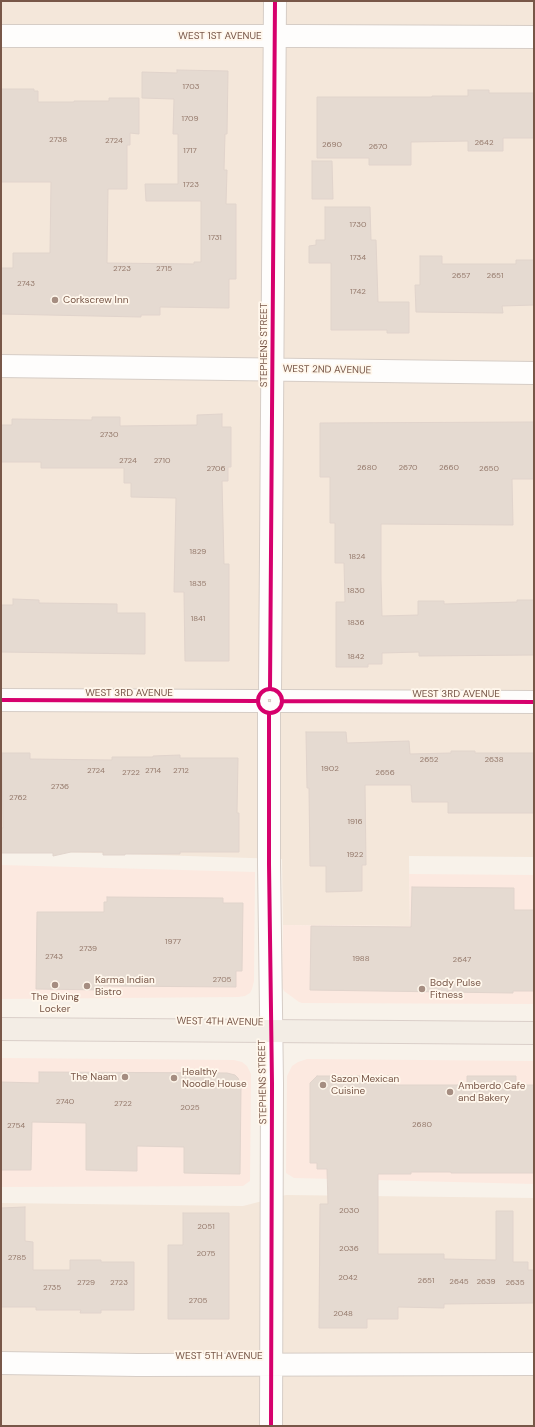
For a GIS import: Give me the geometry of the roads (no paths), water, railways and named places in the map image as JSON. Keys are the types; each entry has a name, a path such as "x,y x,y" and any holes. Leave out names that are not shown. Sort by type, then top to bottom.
{"main road":[{"name":"WEST 4TH AVENUE","path":"1,1029 534,1032"}],"street":[{"name":"STEPHENS STREET","path":"271,1426 272,1083 270,1031 269,864 275,1"},
{"name":"WEST 1ST AVENUE","path":"1,36 534,38"},
{"name":"WEST 2ND AVENUE","path":"1,366 534,373"},
{"name":"WEST 3RD AVENUE","path":"1,700 534,702"},
{"name":"WEST 5TH AVENUE","path":"1,1363 138,1365 534,1364"}],"place":[{"name":"Corkscrew Inn","path":"55,300"},
{"name":"The Diving Locker","path":"55,985"},
{"name":"Karma Indian Bistro","path":"87,986"},
{"name":"Body Pulse Fitness","path":"422,989"},
{"name":"The Naam","path":"125,1077"},
{"name":"Healthy Noodle House","path":"174,1078"},
{"name":"Sazon Mexican Cuisine","path":"323,1085"},
{"name":"Amberdo Cafe and Bakery","path":"450,1092"}]}
